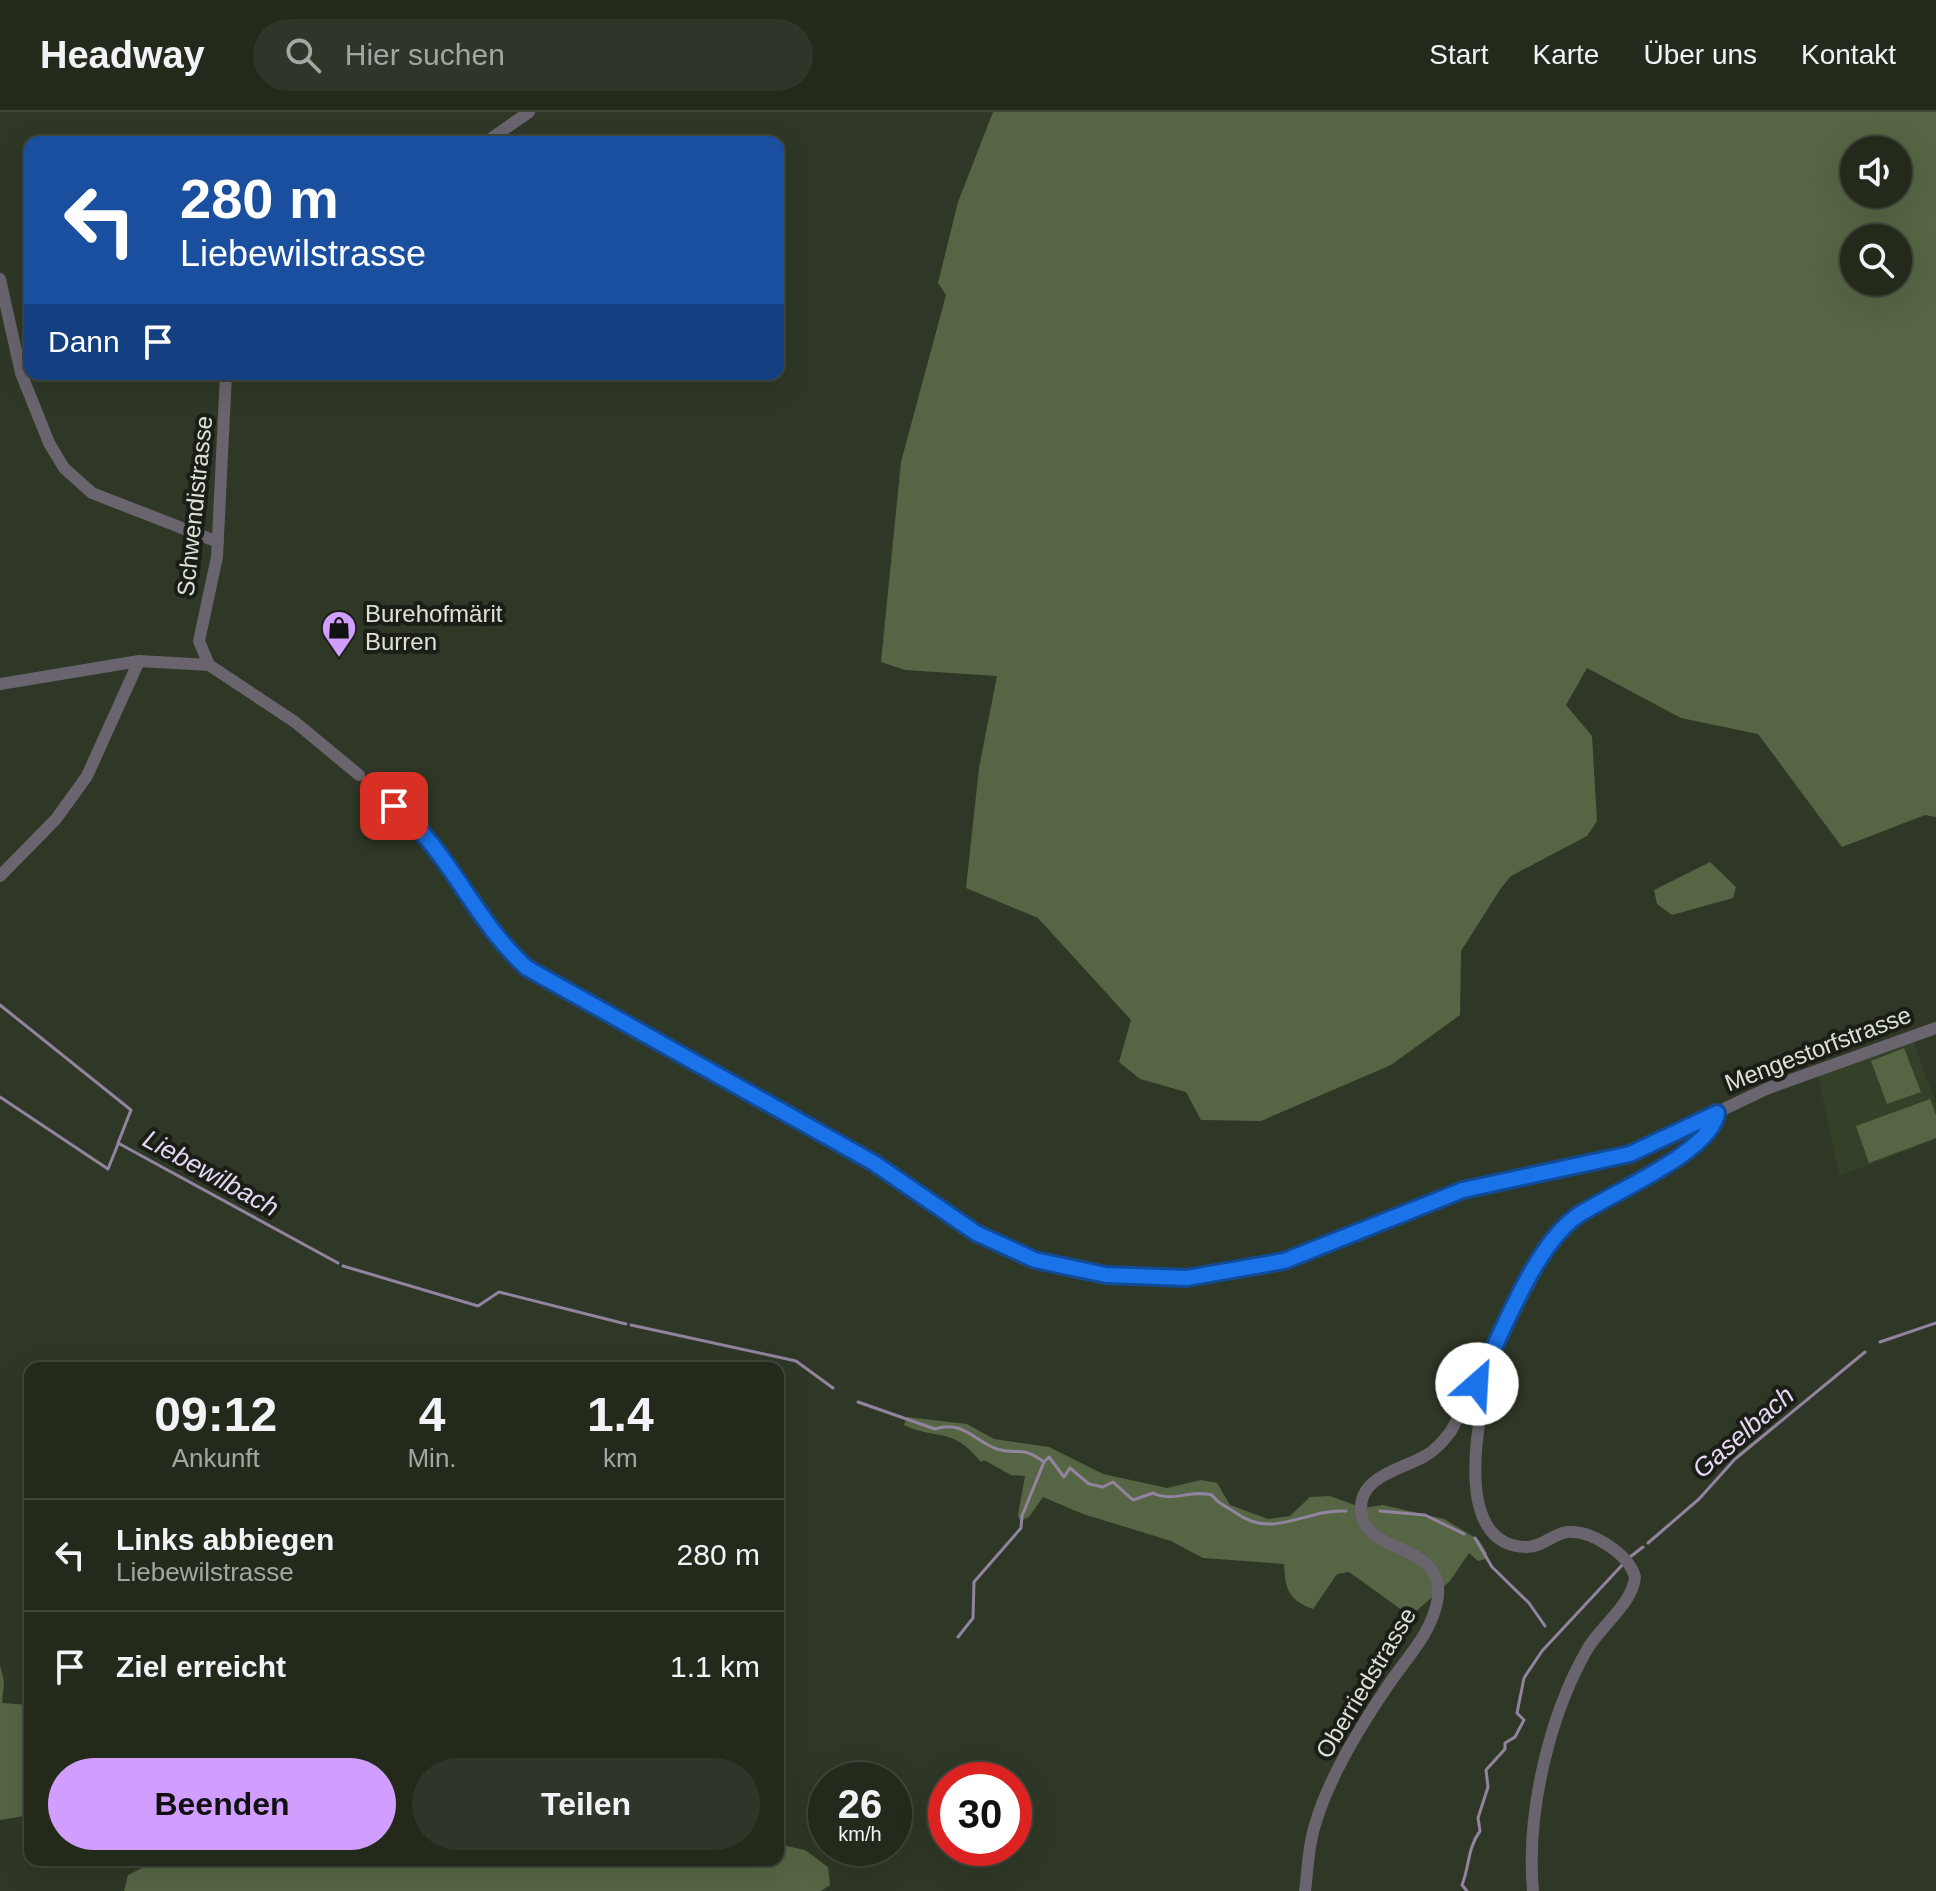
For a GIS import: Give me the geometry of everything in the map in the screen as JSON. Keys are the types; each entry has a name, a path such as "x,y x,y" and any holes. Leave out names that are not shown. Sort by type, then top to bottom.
{"street":[{"path":"495,136 529,112"},
{"path":"0,279 21,373 45,434 64,468 92,493 218,542"},
{"name":"Schwendistrasse","path":"199,641 218,542 227,418 226,380"},
{"path":"180,661 199,641 209,665"},
{"path":"0,684 139,661 209,665"},
{"path":"0,876 56,819 87,776 139,661"},
{"name":"Mengestorfstrasse","path":"209,665 295,722 419,827 495,934 527,968 874,1163 976,1233 1010,1250 1060,1266 1160,1279 1265,1266 1305,1255 1463,1190 1630,1154 1766,1089 1936,1028"},
{"name":"Oberriedstrasse","path":"1305,1891 1312,1837 1322,1807 1361,1728 1427,1628 1436,1606 1435,1579 1427,1565 1416,1554 1371,1532 1363,1519 1362,1500 1377,1479 1439,1447 1458,1421 1556,1234 1580,1214 1697,1143 1714,1126 1717,1113"},
{"path":"1489,1360 1475,1481 1476,1499 1486,1521 1505,1540 1525,1547 1560,1534 1580,1533 1624,1558 1635,1577 1632,1590 1581,1661 1548,1750 1534,1812 1533,1891"}],"shaded area":[{"path":"993,112 1936,112 1936,817 1925,815 1842,847 1758,734 1681,718 1587,668 1566,705 1592,736 1597,821 1587,836 1511,876 1501,888 1461,951 1460,1015 1391,1065 1261,1121 1201,1120 1186,1092 1140,1079 1119,1062 1131,1020 1038,918 966,888 979,768 997,676 905,670 881,662 901,462 946,295 938,283 958,202"},
{"path":"1710,862 1736,887 1733,898 1672,915 1657,904 1654,890"},
{"path":"1913,1041 1936,1104 1936,1140 1839,1176 1818,1075"},
{"path":"1904,1048 1921,1092 1887,1104 1871,1061"},
{"path":"1930,1099 1936,1115 1936,1138 1869,1163 1856,1126"},
{"path":"907,1417 967,1424 994,1439 1049,1447 1103,1474 1167,1488 1201,1480 1217,1483 1230,1505 1268,1519 1290,1516 1310,1497 1330,1496 1363,1508 1383,1505 1444,1519 1479,1540 1487,1553 1485,1559 1478,1561 1469,1553 1450,1581 1403,1623 1402,1610 1349,1572 1337,1574 1313,1609 1293,1597 1285,1580 1284,1564 1203,1558 1171,1541 1083,1514 1043,1497 1029,1517 1020,1521 1018,1515 1025,1476 1011,1475 984,1460 981,1462 962,1443 953,1439 904,1425"},
{"path":"0,1665 4,1682 2,1703 24,1705 24,1816 0,1820"},
{"path":"784,1845 808,1852 808,1866 828,1867 830,1885 821,1891 124,1891 128,1875 146,1866 784,1866"}],"waterway":[{"name":"Liebewilbach","path":"0,1005 131,1110 118,1143 338,1263"},
{"path":"0,1097 108,1169 118,1144"},
{"name":"Liebewilbach","path":"343,1266 478,1306 499,1292 626,1324"},
{"name":"Gaselbach","path":"1880,1342 1936,1323"},
{"name":"Liebewilbach","path":"631,1325 796,1361 833,1388"},
{"name":"Gaselbach","path":"1648,1543 1699,1499 1735,1459 1865,1352"},
{"name":"Liebewilbach","path":"858,1402 935,1429 961,1429 997,1449 1024,1452 1044,1462 1049,1457 1064,1477 1070,1468 1089,1484 1103,1487 1113,1482 1133,1500 1153,1493 1167,1497 1212,1495 1250,1521 1263,1524 1346,1511"},
{"path":"958,1637 973,1618 974,1582 1021,1528 1022,1516 1044,1462"},
{"name":"Liebewilbach","path":"1380,1511 1425,1515 1464,1534"},
{"name":"Liebewilbach","path":"1475,1538 1492,1567 1529,1603 1545,1626"},
{"name":"Gaselbach","path":"1630,1557 1643,1547"},
{"name":"Gaselbach","path":"1467,1891 1462,1885 1473,1844 1480,1831 1478,1818 1488,1787 1486,1770 1505,1749 1505,1743 1515,1737 1524,1720 1517,1713 1524,1678 1542,1651 1624,1563"}],"place":[{"name":"Burehofmärit Burren","path":"339,659"}],"route":[{"path":"394,806 419,827 495,934 527,968 874,1163 976,1233 1035,1260 1060,1266 1106,1275 1160,1279 1265,1266 1305,1255 1463,1190 1630,1154 1717,1113 1711,1131 1697,1143 1580,1214 1556,1234 1542,1255 1477,1384"}]}
